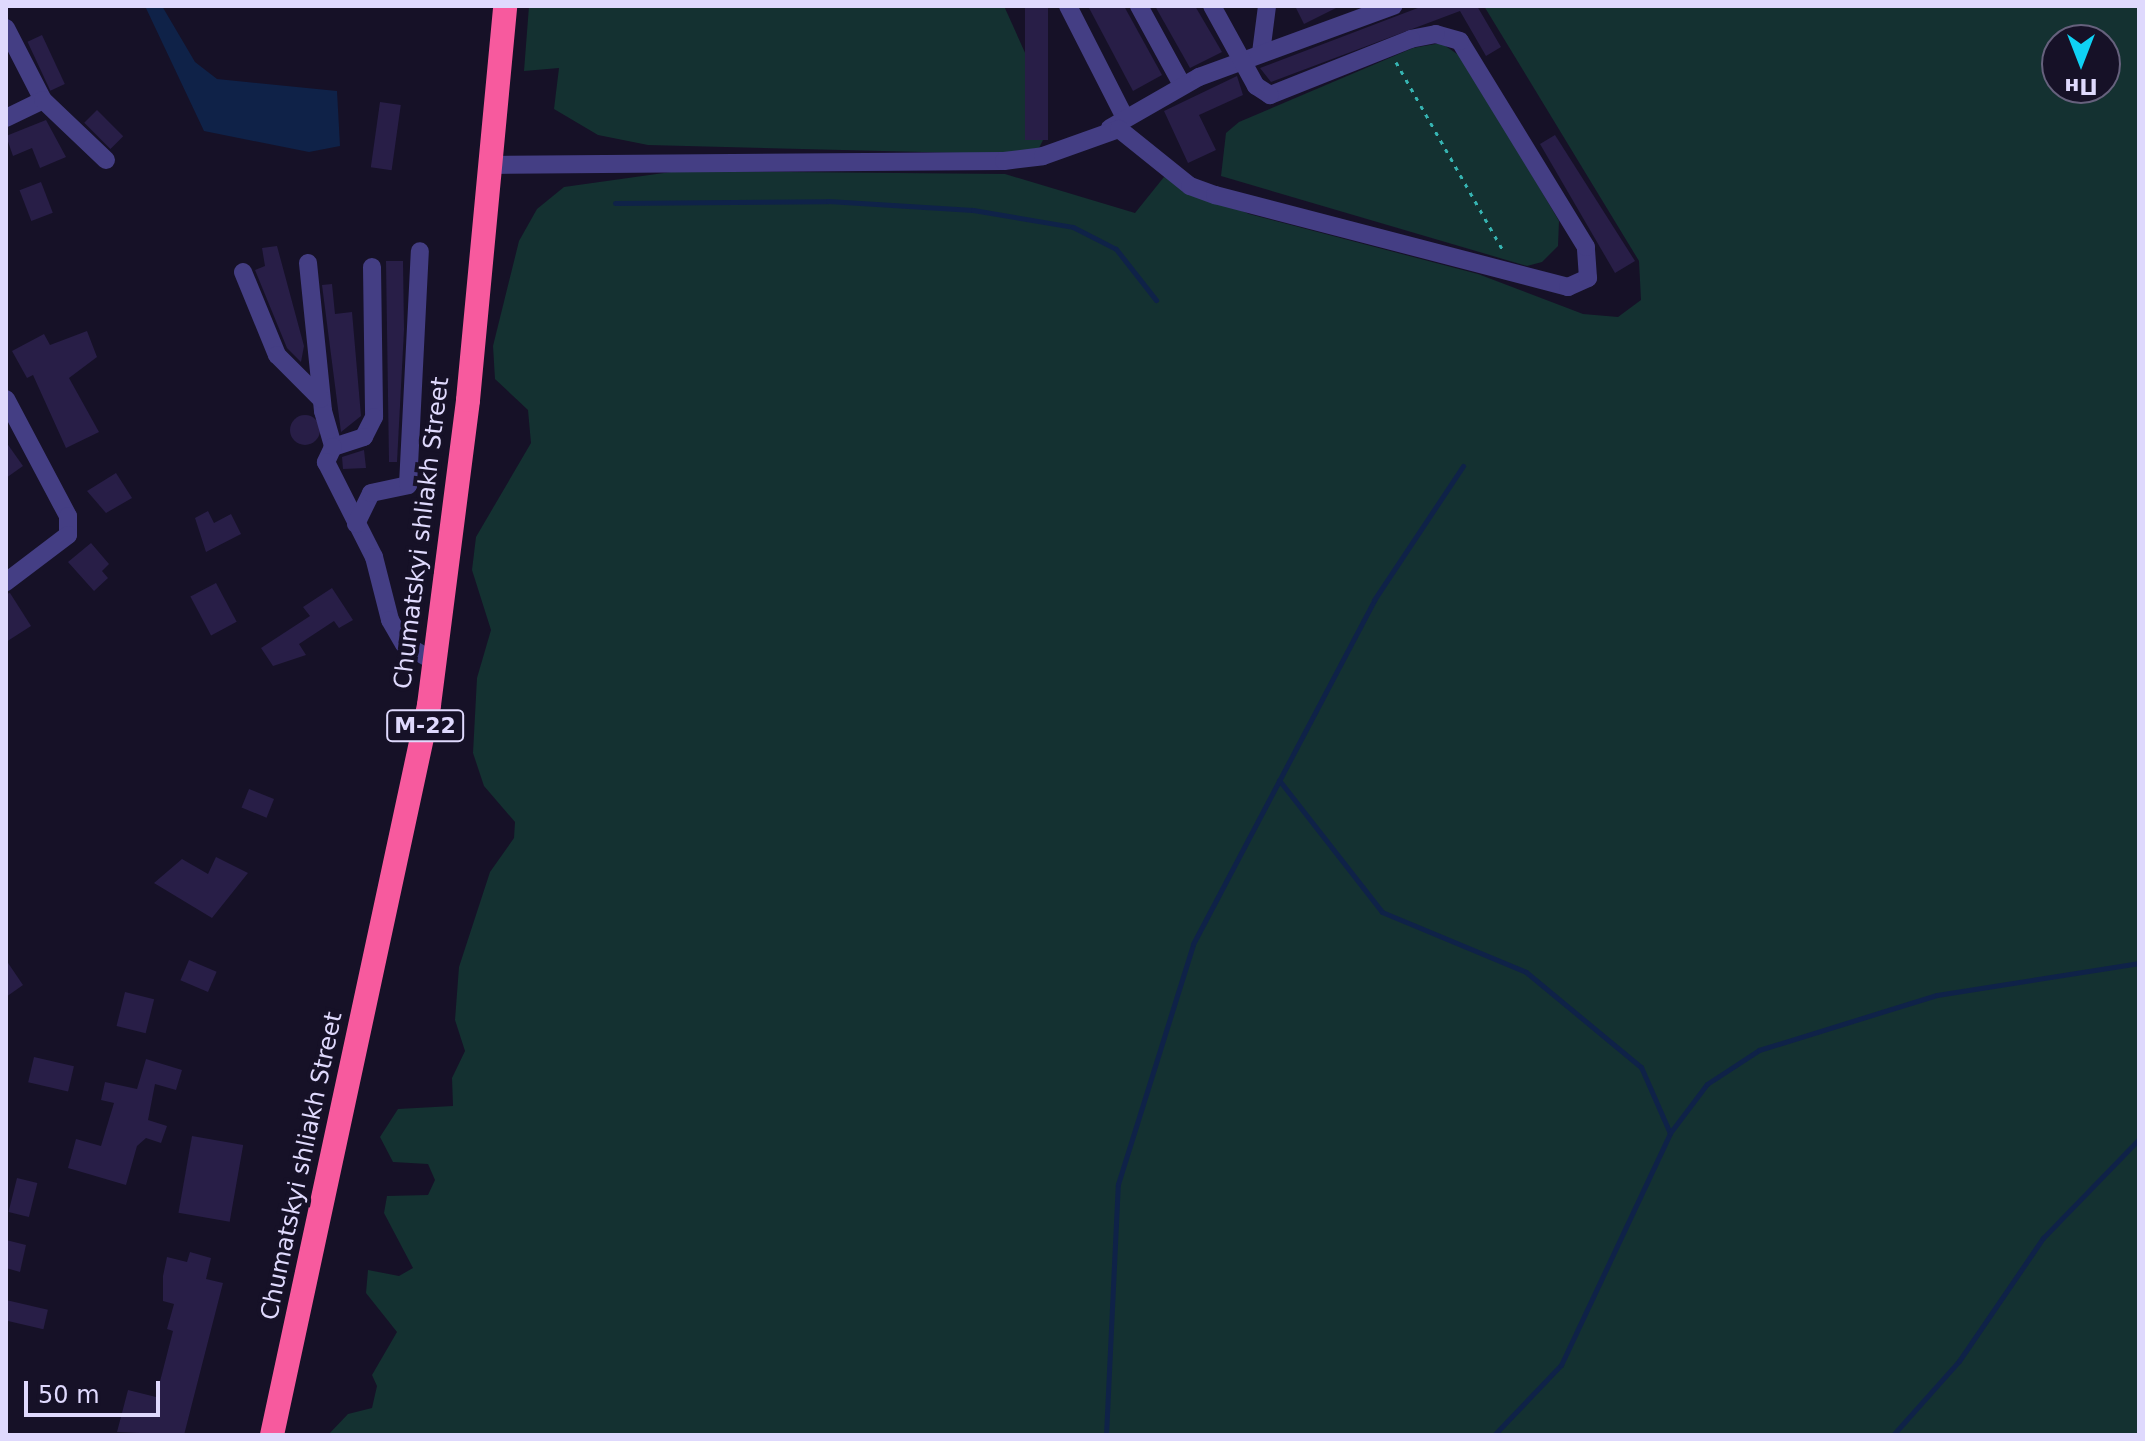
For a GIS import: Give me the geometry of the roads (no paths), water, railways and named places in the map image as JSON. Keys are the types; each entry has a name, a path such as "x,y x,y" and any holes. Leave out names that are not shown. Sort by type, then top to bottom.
{"highway":[{"name":"Chumatskyi shliakh Street","path":"272,1435 435,662 505,6"}],"street":[{"path":"1068,6 1118,123 1203,191 1516,273 1578,286 1592,265 1465,46 1436,34 1388,48 1270,95 1259,91 1212,6"},
{"path":"1139,6 1182,85"},
{"path":"1261,53 1267,6"},
{"path":"489,165 1004,161 1043,156 1118,123 1182,85 1242,59 1351,13 1393,6"},
{"path":"6,28 43,100 106,160"},
{"path":"6,118 43,100"},
{"path":"356,524 371,493 408,485 420,251"},
{"path":"308,263 321,399 333,447 326,462 374,557 390,620 404,644 435,662"},
{"path":"333,447 364,437 374,417 372,267"},
{"path":"243,272 277,355 321,399"},
{"path":"6,399 62,495 68,535 6,582"}],"water":[{"path":"145,6 162,6 195,62 217,79 337,91 340,146 309,152 204,131"}],"waterway":[{"path":"615,203 828,201 973,210 1073,227 1116,249 1156,300"},
{"path":"1106,1435 1118,1184 1193,944 1374,600 1463,466"},
{"path":"1279,780 1382,912 1526,972 1641,1067 1670,1133"},
{"path":"1494,1435 1561,1365 1670,1133 1707,1084 1759,1050 1937,995 2139,963"},
{"path":"1893,1435 1959,1361 2043,1238 2139,1139"}]}
